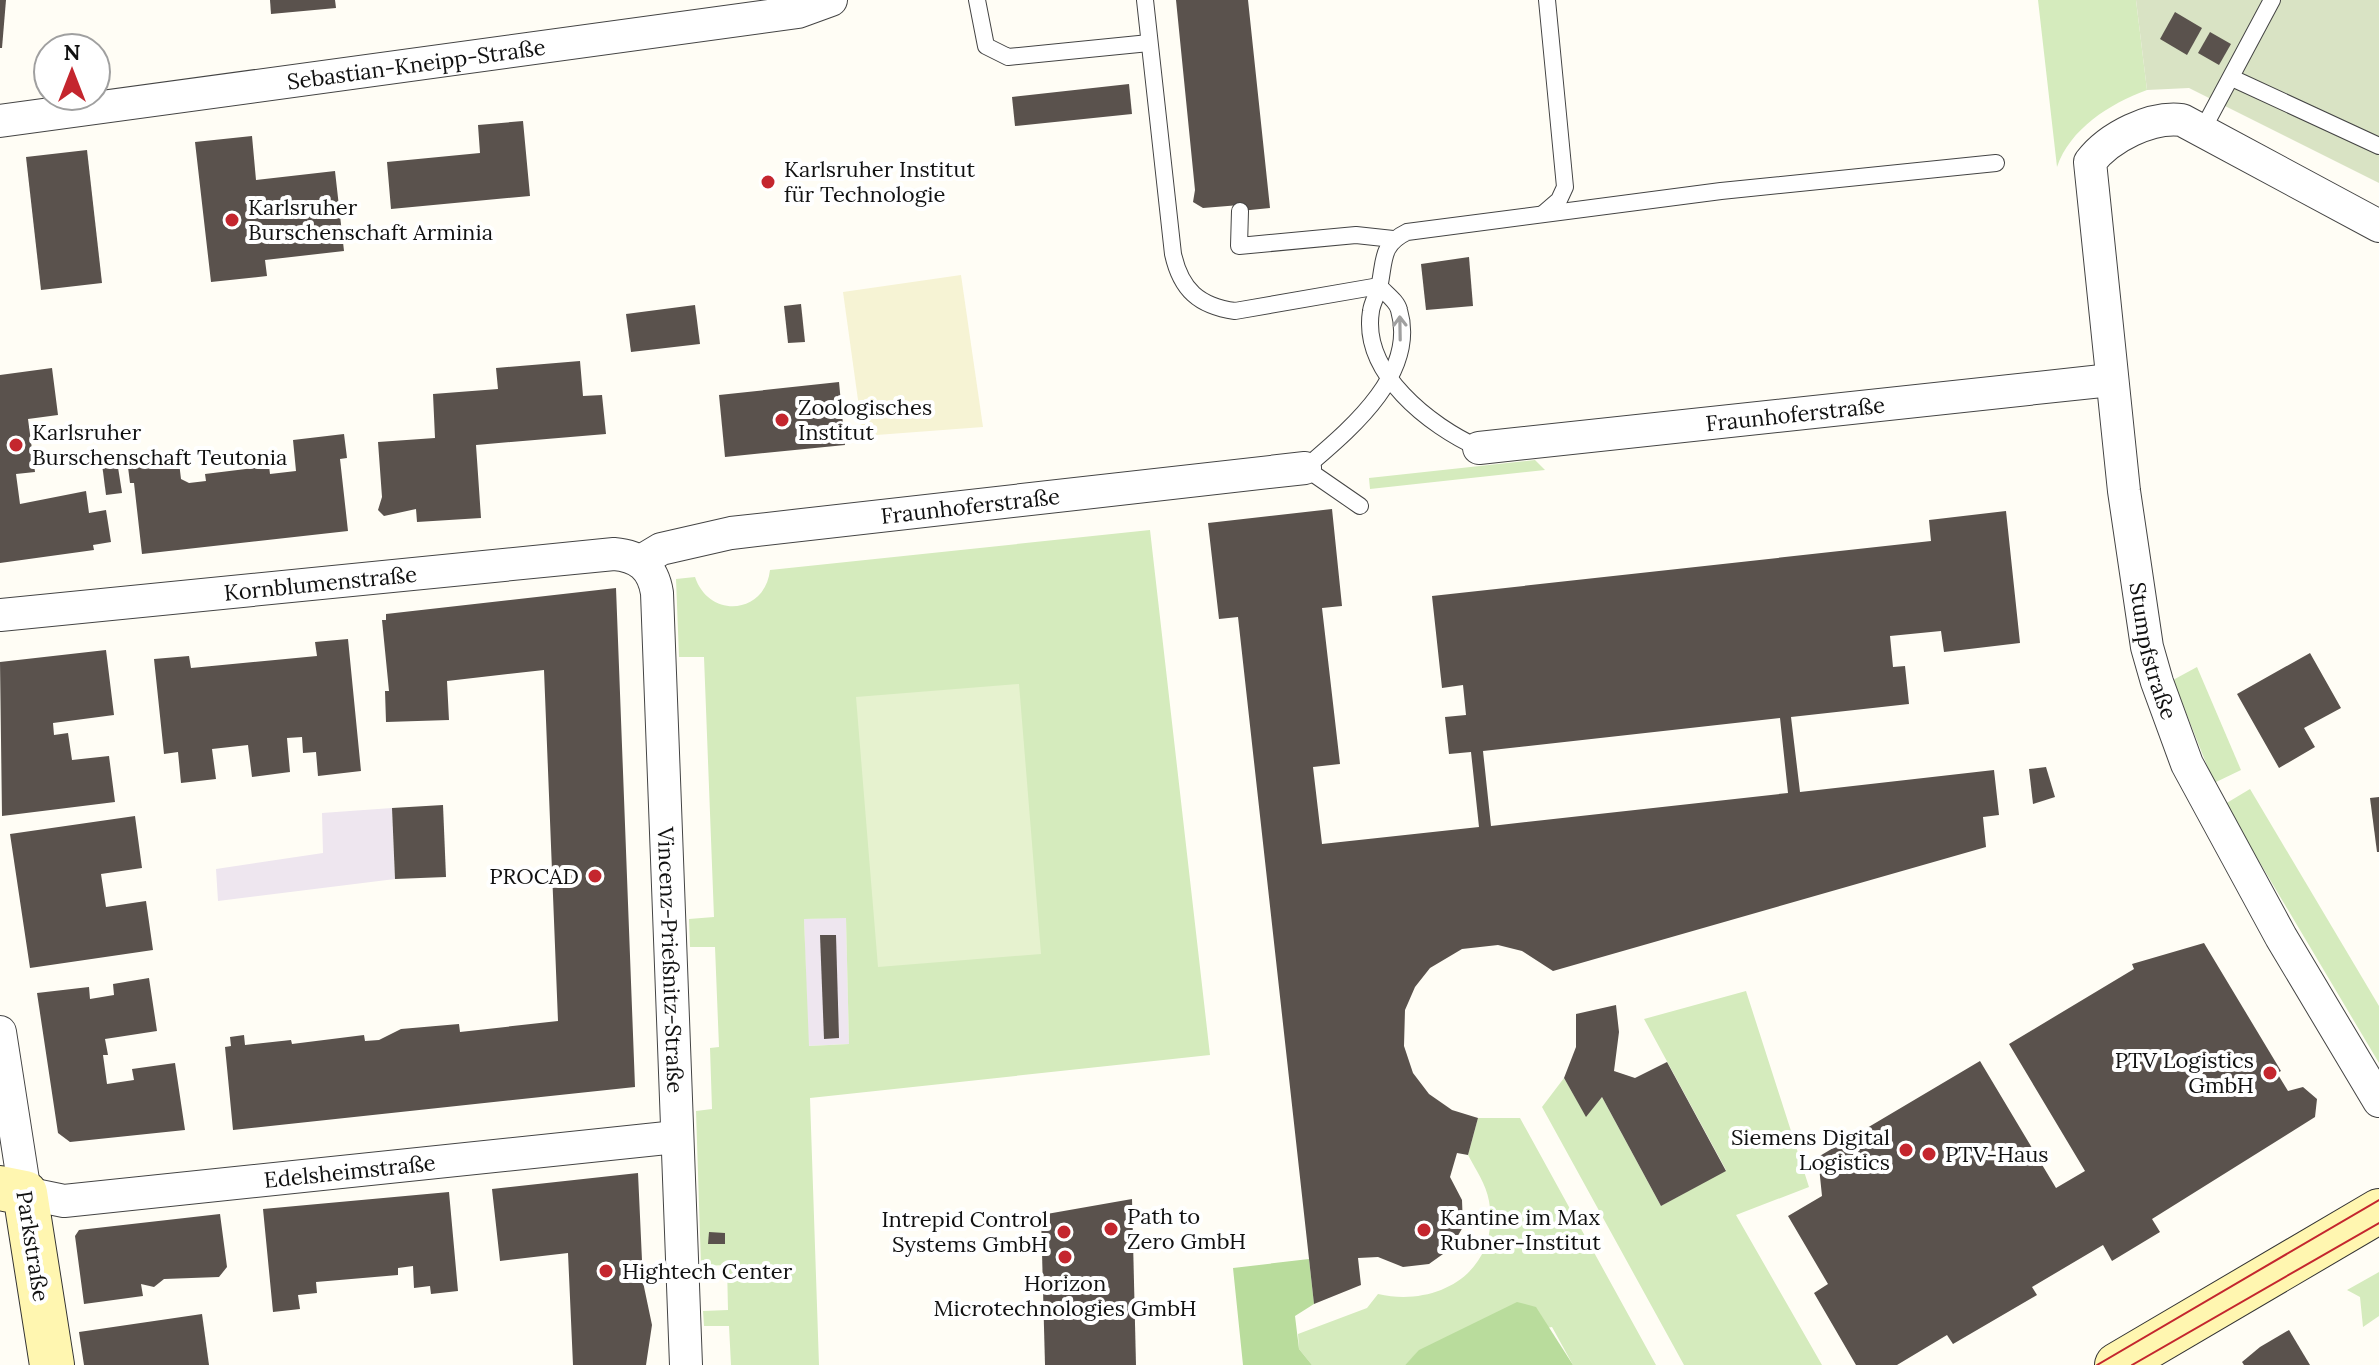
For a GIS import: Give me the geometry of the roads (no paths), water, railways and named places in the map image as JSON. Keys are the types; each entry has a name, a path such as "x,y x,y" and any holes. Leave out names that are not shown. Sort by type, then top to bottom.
{"main road":[{"name":"Parkstraße","path":"12,1190 52,1365"},
{"path":"2117,1365 2379,1211"}],"street":[{"name":"Sebastian-Kneipp-Straße","path":"0,121 798,12 831,0"},
{"name":"Stumpfstraße","path":"2203,129 2166,118 2152,121 2098,151 2090,162 2111,380 2147,647 2187,764 2281,937 2379,1101"},
{"path":"2203,129 2379,226"},
{"name":"Fraunhoferstraße","path":"1479,448 2111,380"},
{"name":"Fraunhoferstraße","path":"641,561 661,549 731,533 1305,468"},
{"name":"Kornblumenstraße","path":"0,615 614,554 641,561"},
{"name":"Vincenz-Prießnitz-Straße","path":"641,561 649,570 657,593 686,1365"},
{"name":"Parkstraße","path":"0,1032 12,1190"},
{"name":"Edelsheimstraße","path":"12,1190 64,1201 676,1137"}],"lane":[{"path":"977,0 986,46 1008,57 1149,43"},
{"path":"1145,0 1173,254 1177,273 1186,289 1214,308 1235,311 1379,286"},
{"path":"1543,214 1559,200 1565,187 1547,0"},
{"path":"2203,129 2272,0"},
{"path":"2232,78 2379,146"},
{"path":"1479,448 1450,435 1423,414 1390,377 1375,352 1371,312 1379,286 1382,255 1393,239 1407,232 1721,191 1996,163"},
{"path":"1240,211 1239,246 1356,235 1393,239"},
{"path":"1360,506 1305,468 1361,416 1390,377 1401,338 1399,307 1379,286"}],"tram line":[{"path":"2097,1365 2379,1200"},
{"path":"2132,1365 2379,1223"}],"place":[{"name":"Karlsruher Institut für Technologie","path":"768,182"},
{"name":"Karlsruher Burschenschaft Arminia","path":"232,220"},
{"name":"Zoologisches Institut","path":"782,420"},
{"name":"Karlsruher Burschenschaft Teutonia","path":"16,445"},
{"name":"PROCAD","path":"595,876"},
{"name":"PTV Logistics GmbH","path":"2270,1073"},
{"name":"Siemens Digital Logistics","path":"1906,1150"},
{"name":"PTV-Haus","path":"1929,1154"},
{"name":"Path to Zero GmbH","path":"1111,1229"},
{"name":"Kantine im Max Rubner-Institut","path":"1424,1230"},
{"name":"Intrepid Control Systems GmbH","path":"1064,1232"},
{"name":"Horizon Microtechnologies GmbH","path":"1065,1257"},
{"name":"Hightech Center","path":"606,1271"}]}
